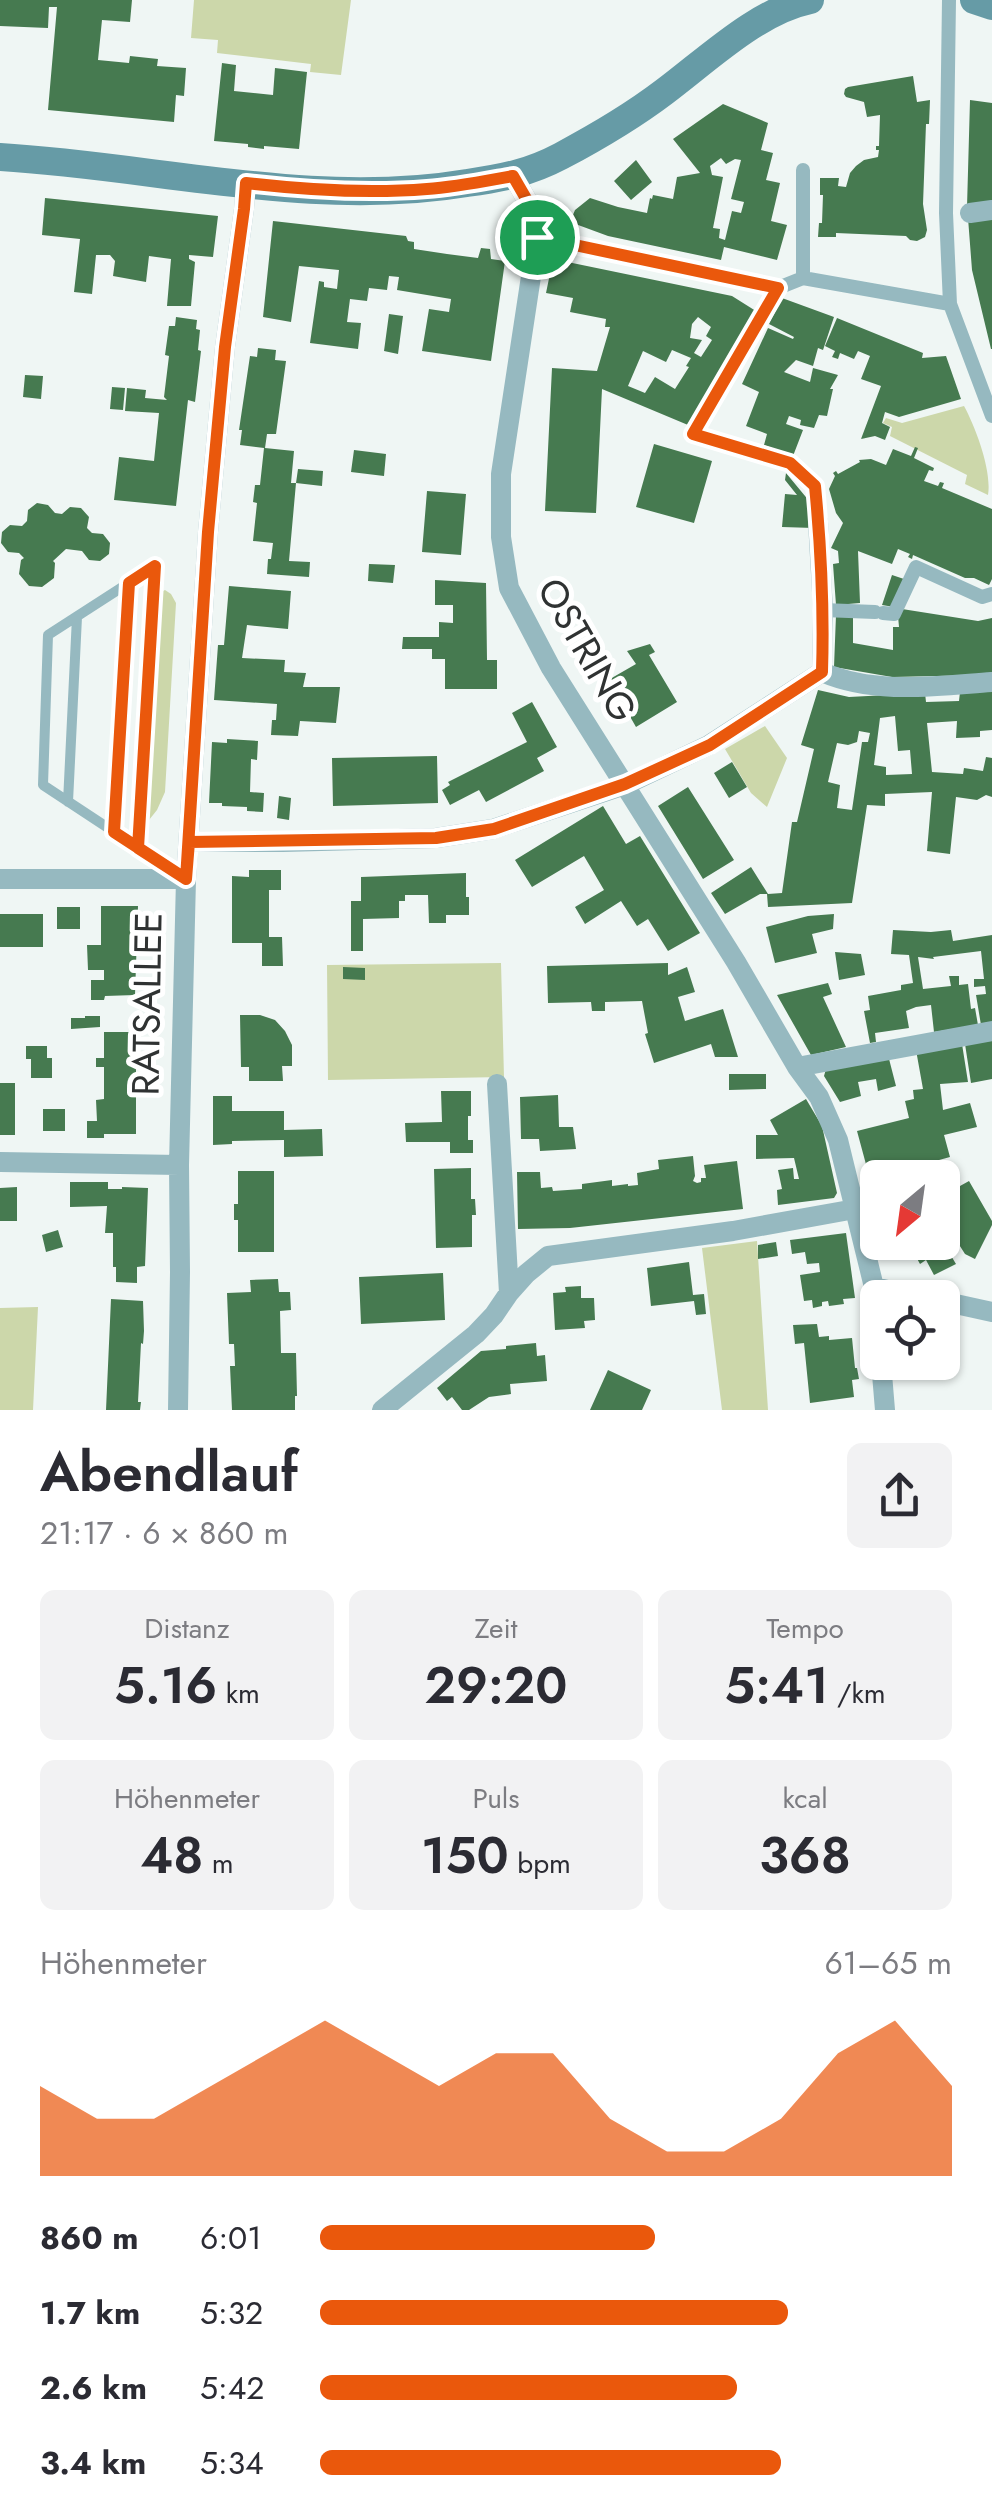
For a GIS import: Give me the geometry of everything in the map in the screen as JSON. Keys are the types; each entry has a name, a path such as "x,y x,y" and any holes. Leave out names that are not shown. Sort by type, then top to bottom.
{"main road":[{"path":"0,157 299,189 369,192 432,189 513,176 560,156 659,96 752,26 789,4 810,0"},
{"path":"974,0 992,6"}],"street":[{"path":"949,0 946,213 950,304 992,416"},
{"path":"802,170 803,278"},
{"name":"OSTRING","path":"513,176 528,202 537,237 501,474 501,538 508,588 551,668 819,1097 838,1140 872,1280"},
{"name":"RATSALLEE","path":"178,1410 178,1165 186,879 210,513 225,347 246,183"},
{"path":"946,213 992,210"},
{"path":"537,237 778,288 803,278 950,304"},
{"path":"778,288 693,434 790,463 815,486 823,610 822,672"},
{"path":"823,610 894,614 916,567 982,597 992,594"},
{"path":"189,842 436,838 494,829 625,784 710,745 822,672"},
{"path":"822,672 844,681 892,688 992,682"},
{"path":"0,878 186,879"},
{"path":"797,1067 992,1031"},
{"path":"497,1084 509,1293"},
{"path":"0,1162 178,1165"},
{"path":"382,1410 476,1334 526,1274 548,1256 733,1231 855,1209"},
{"path":"960,1306 992,1312"},
{"path":"179,1370 189,1410"},
{"path":"882,1380 884,1410"}],"lane":[{"path":"138,848 155,566 48,635 43,785 68,802 138,848 186,879"},
{"path":"114,832 129,583"},
{"path":"68,802 76,617"}],"green space":[{"path":"194,0 351,0 341,75 310,72 311,64 217,53 218,40 191,38"},
{"path":"964,406 982,450 988,495 965,484 967,475 890,436 892,427 883,423 886,418 902,423"},
{"path":"165,590 176,603 165,792 149,820 143,818 159,593"},
{"path":"765,726 787,758 767,807 751,793 725,749"},
{"path":"501,963 504,1077 328,1080 327,965"},
{"path":"757,1241 768,1410 722,1410 702,1248"},
{"path":"38,1307 33,1410 0,1410 0,1308"}],"building":[{"path":"0,0 132,0 130,22 102,20 98,60 129,63 130,56 158,59 157,66 186,68 184,96 176,95 174,122 48,110 57,7 49,7 48,28 0,26"},
{"path":"222,63 236,65 234,91 273,95 275,68 307,72 299,149 264,149 214,141"},
{"path":"913,76 917,102 930,100 923,204 925,237 917,241 906,236 836,233 836,237 818,237 823,195 820,178 839,178 838,186 846,187 856,166 878,157 880,115 867,117 864,102 846,97 845,89"},
{"path":"970,100 992,103 992,206 967,207"},
{"path":"723,104 768,123 761,150 773,153 766,180 780,183 771,221 787,225 777,260 724,247 721,260 608,236 570,222 575,210 590,198 647,213 653,195 673,199 677,177 700,173 673,139","holes":["721,158 726,164 741,160 731,199 744,202 741,213 732,211 725,240 719,238 720,229 713,228 723,177 712,175 710,166"]},
{"path":"636,160 652,182 631,200 614,181"},
{"path":"45,198 218,216 213,257 189,255 195,262 191,306 167,306 171,259 149,256 146,282 113,276 115,261 110,255 96,255 92,294 74,292 80,239 42,235"},
{"path":"992,217 991,349 972,270 968,218"},
{"path":"273,221 406,236 414,242 414,249 478,258 481,248 490,249 491,259 505,261 491,361 422,351 429,309 449,312 451,299 397,290 399,277 389,276 387,290 369,288 367,301 350,299 347,322 361,323 358,349 310,343 319,281 324,282 324,287 337,289 339,270 299,266 291,322 263,317"},
{"path":"553,259 732,296 759,313 688,425 602,389 596,513 545,511 552,368 597,371 610,327 605,327 606,319 570,312 573,298 546,293","holes":["698,317 711,327 706,336 712,340 701,357 694,353 702,340 690,338 692,324","672,350 691,358 675,389 655,377 645,393 628,386 643,351 666,362"]},
{"path":"782,298 834,317 813,366 796,360 784,372 810,382 813,368 838,375 830,389 827,416 819,415 814,428 800,425 801,420 789,416 786,424 803,430 793,456 764,445 767,434 746,426 759,392 742,384 768,328 794,337 769,324"},
{"path":"389,314 403,316 398,354 384,351"},
{"path":"176,317 197,320 201,351 195,402 188,400 176,506 114,500 119,457 154,461 159,413 125,411 127,388 146,390 145,398 167,400 164,397 169,356 165,355 169,326 175,326"},
{"path":"837,318 923,353 922,358 946,356 961,399 899,417 885,412 882,423 890,427 885,440 875,436 861,439 881,386 861,379 870,356 858,351 854,359 840,353 838,359 832,357 835,351 825,346"},
{"path":"258,348 276,350 275,360 286,361 276,434 267,434 265,448 294,451 291,483 296,483 289,561 310,562 309,577 267,574 273,543 253,541 255,485 260,485 264,448 240,445 239,430 250,356 257,357"},
{"path":"25,375 43,376 41,399 23,397"},
{"path":"112,387 125,388 123,410 110,409"},
{"path":"654,444 712,461 694,523 636,507"},
{"path":"918,448 914,458 934,468 924,481 938,486 944,483 942,488 992,509 989,585 913,555 912,559 898,549 892,564 858,551 860,603 836,605 833,564 839,563 838,551 831,548 843,523 829,489 833,473 838,474 859,460 871,459 886,465 893,449 911,456"},
{"path":"354,450 386,454 384,476 351,472"},
{"path":"298,469 323,471 322,486 296,483"},
{"path":"786,473 810,502 814,528 782,527 785,494 797,495 785,480"},
{"path":"427,491 466,494 461,555 422,552"},
{"path":"37,503 62,514 70,507 81,508 89,517 87,528 103,534 110,543 109,554 100,561 89,560 82,551 66,549 53,561 54,578 42,587 29,586 19,574 24,558 8,552 1,543 2,532 10,525 22,526 28,510"},
{"path":"369,564 395,565 393,583 368,581"},
{"path":"892,575 904,579 894,607 882,605"},
{"path":"435,580 486,583 487,660 497,660 497,689 445,689 445,659 432,659 432,649 402,649 403,637 439,637 439,622 453,623 453,605 435,605"},
{"path":"229,586 291,591 288,629 247,625 242,658 285,660 284,672 306,673 303,687 340,687 336,723 300,721 298,736 271,735 277,704 214,700 218,645 224,645"},
{"path":"902,609 978,621 992,618 992,672 892,677 834,667 836,615 853,617 853,643 893,650 893,627 899,627"},
{"path":"650,644 655,652 649,655 677,702 636,727 624,706 628,704 610,679 636,664 627,651"},
{"path":"818,690 849,697 925,693 926,702 959,701 960,692 992,691 992,730 980,731 980,737 956,738 957,721 927,723 932,772 963,774 964,768 983,771 986,757 992,758 992,797 956,797 950,854 927,851 932,792 885,794 885,806 867,805 852,903 768,907 767,894 760,894 725,914 711,893 751,867 768,894 782,893 792,822 797,822 814,749 801,745","holes":["895,716 898,751 910,750 912,774 886,775 886,767 874,765 880,718","859,731 870,733 868,742 862,742 852,810 837,808 840,785 828,782 837,743 857,742"]},
{"path":"532,702 557,747 537,758 544,771 486,802 479,790 450,805 442,790 450,785 448,782 527,742 512,713"},
{"path":"227,739 258,741 257,760 251,759 250,792 264,793 263,812 209,803 212,742 227,743"},
{"path":"437,756 438,803 333,806 332,758"},
{"path":"732,762 747,787 729,798 714,773"},
{"path":"688,787 734,860 703,879 658,806"},
{"path":"279,796 291,798 289,820 277,818"},
{"path":"603,806 626,844 640,836 700,933 668,951 648,919 637,926 621,901 585,924 575,907 604,890 584,856 532,887 515,860"},
{"path":"249,870 281,870 281,890 269,890 269,937 282,937 283,966 262,966 262,943 232,943 232,876 249,877"},
{"path":"466,873 469,915 446,915 446,923 429,923 428,895 405,895 405,901 399,901 399,918 363,919 363,951 351,951 351,901 361,901 361,877"},
{"path":"101,906 138,906 135,995 91,1000 91,980 104,980 104,970 88,970 87,945 101,945"},
{"path":"57,907 80,907 80,929 57,929"},
{"path":"0,914 43,914 43,947 0,947"},
{"path":"834,914 833,929 812,934 817,953 775,963 766,927"},
{"path":"893,930 951,930 953,941 992,935 992,1024 981,1025 976,995 986,994 985,986 974,987 974,979 984,979 981,951 934,959 918,957 923,989 951,986 949,976 959,976 959,985 968,984 971,1009 975,1008 978,1025 934,1032 931,1005 916,1007 906,1011 909,1028 875,1033 876,1042 870,1043 864,1011 870,1010 868,996 901,990 901,985 913,983 909,955 891,954"},
{"path":"835,952 861,954 865,975 839,980"},
{"path":"668,963 668,975 687,967 695,992 678,997 685,1021 723,1009 738,1057 715,1057 711,1044 654,1063 645,1034 648,1033 642,1001 605,1002 605,1011 592,1011 591,1002 548,1003 547,966"},
{"path":"343,967 365,968 365,980 343,979"},
{"path":"828,983 832,994 823,997 846,1047 811,1055 777,995"},
{"path":"240,1015 275,1020 285,1031 292,1045 292,1066 282,1066 283,1081 249,1081 249,1067 241,1067"},
{"path":"100,1016 100,1027 71,1029 71,1018"},
{"path":"104,1032 136,1032 136,1134 87,1138 87,1121 97,1121 96,1100 104,1099 104,1067 96,1067 96,1058 104,1058"},
{"path":"992,1039 992,1079 971,1083 965,1044"},
{"path":"962,1044 968,1082 940,1084 943,1110 970,1103 977,1127 944,1135 950,1157 865,1160 857,1131 909,1118 905,1101 914,1099 913,1090 923,1089 916,1050"},
{"path":"26,1046 47,1046 47,1058 52,1058 52,1078 31,1078"},
{"path":"888,1055 896,1086 878,1091 876,1079 858,1082 861,1096 840,1102 824,1076 826,1069"},
{"path":"729,1074 766,1074 766,1089 729,1090"},
{"path":"0,1083 15,1083 15,1135 0,1135"},
{"path":"441,1091 471,1091 468,1140 473,1140 473,1153 450,1153 450,1142 406,1142 405,1123 442,1122"},
{"path":"558,1095 559,1127 573,1127 576,1149 540,1151 539,1139 521,1139 520,1097"},
{"path":"213,1096 232,1096 232,1111 284,1111 284,1130 322,1129 323,1156 284,1157 284,1140 213,1145"},
{"path":"806,1099 822,1126 837,1193 834,1198 778,1205 777,1190 782,1189 778,1170 793,1168 794,1179 799,1179 794,1158 756,1159 756,1135 778,1135 770,1120"},
{"path":"43,1109 65,1109 65,1131 43,1131"},
{"path":"693,1156 693,1181 697,1183 706,1178 704,1165 737,1161 743,1209 570,1228 518,1229 517,1172 540,1172 541,1188 552,1187 553,1191 582,1189 582,1184 612,1180 612,1186 628,1186 638,1185 637,1173 659,1169 658,1160"},
{"path":"471,1168 471,1199 475,1199 476,1215 472,1215 472,1247 436,1248 434,1169"},
{"path":"238,1171 274,1171 274,1252 238,1252 234,1204 238,1204"},
{"path":"969,1181 992,1221 975,1259 960,1246 960,1186"},
{"path":"70,1182 108,1182 108,1189 148,1188 145,1266 137,1267 137,1283 116,1282 113,1233 105,1233 107,1206 70,1207"},
{"path":"17,1187 17,1221 0,1221 0,1188"},
{"path":"58,1230 63,1247 46,1252 42,1235"},
{"path":"846,1233 855,1298 829,1306 828,1301 822,1302 822,1306 813,1308 812,1300 804,1301 800,1275 820,1272 819,1263 807,1264 805,1252 792,1254 790,1240"},
{"path":"776,1242 778,1256 758,1259 758,1245"},
{"path":"926,1260 954,1260 956,1264 934,1275"},
{"path":"689,1262 693,1295 704,1294 706,1314 696,1315 694,1301 651,1306 647,1268"},
{"path":"443,1273 445,1320 361,1324 359,1277"},
{"path":"278,1279 279,1292 290,1292 291,1310 280,1311 281,1353 296,1353 295,1410 232,1410 230,1366 235,1366 234,1344 229,1344 227,1293 251,1292 250,1280"},
{"path":"581,1286 581,1298 594,1298 595,1320 584,1321 585,1328 555,1330 553,1293"},
{"path":"111,1299 143,1301 140,1410 106,1410"},
{"path":"817,1324 819,1337 852,1338 859,1379 852,1380 854,1397 810,1403 804,1343 795,1344 793,1325"},
{"path":"536,1343 537,1356 545,1355 547,1381 510,1384 511,1394 489,1397 469,1410 462,1410 452,1397 447,1401 437,1388 481,1351"},
{"path":"608,1370 651,1390 642,1410 590,1410"}],"route":[{"path":"537,237 528,202 513,176 432,189 369,192 246,183 225,347 208,532 186,879 114,832 129,583 155,566 138,848 186,879 189,842 436,838 494,829 625,784 710,745 822,672 823,610 815,486 790,463 693,434 778,288 537,237"}]}
